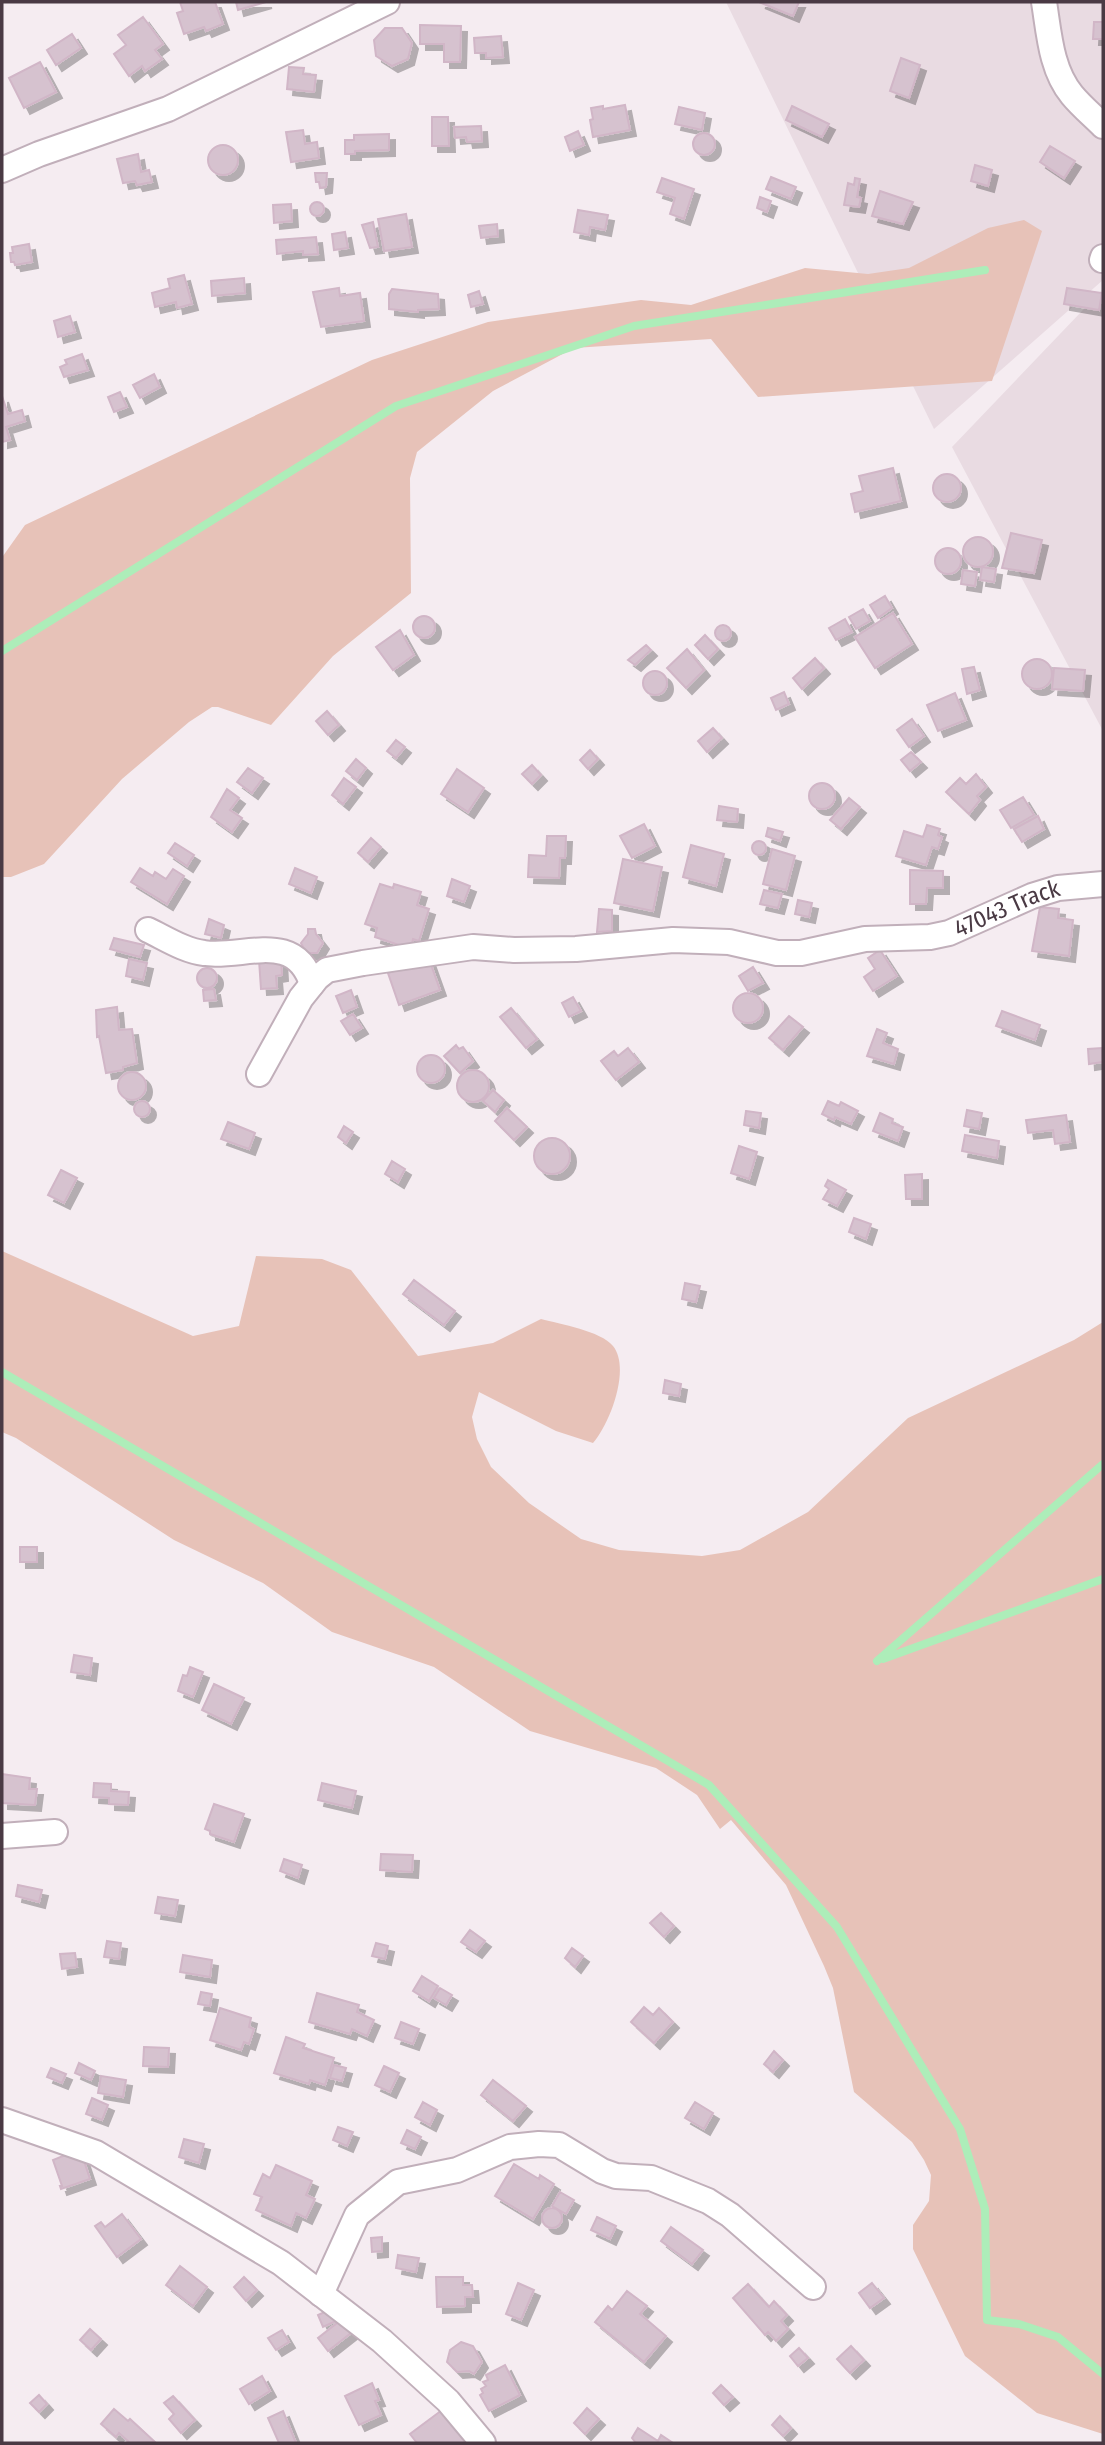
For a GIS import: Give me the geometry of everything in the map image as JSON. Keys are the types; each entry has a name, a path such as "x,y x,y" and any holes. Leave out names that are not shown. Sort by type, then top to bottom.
{"street":[{"path":"2,170 39,154 167,109 387,2"},
{"path":"1044,2 1054,60 1061,76 1071,94 1103,126"},
{"name":"47043 Track","path":"312,985 327,970 473,947 514,950 576,949 673,940 729,942 791,954 865,939 912,939 949,933 1032,895 1058,888 1103,884"},
{"path":"148,930 199,953 233,955 261,948 283,952 308,972 312,985 259,1074"},
{"path":"2,1836 55,1832"},
{"path":"2,2120 96,2153 281,2263 382,2341 448,2401 483,2443"},
{"path":"321,2294 357,2214 398,2182 457,2170 510,2147 539,2144 559,2145 602,2171 616,2176 651,2178 708,2201 730,2215 813,2287"}],"shaded area":[{"path":"726,2 1103,2 1103,280 934,429"},
{"path":"1024,220 1042,231 992,381 758,397 711,339 574,348 493,391 417,452 410,478 411,593 333,656 271,725 212,707 189,722 122,779 44,864 11,877 2,877 2,562 3,556 25,525 372,360 488,322 641,300 691,305 805,268 868,274 909,268 988,228"},
{"path":"1103,289 1103,731 952,447"},
{"path":"2,1251 193,1336 239,1326 256,1256 322,1259 351,1270 418,1356 493,1343 541,1319 599,1336 613,1346 620,1368 612,1410 593,1443 556,1431 479,1392 472,1417 477,1439 491,1467 529,1503 581,1539 619,1550 702,1556 740,1550 808,1512 908,1418 1074,1340 1103,1322 1103,2434 1037,2413 965,2356 913,2249 913,2225 929,2201 931,2175 912,2142 854,2092 833,1988 824,1966 786,1885 731,1820 720,1829 697,1795 656,1768 530,1731 434,1667 332,1632 263,1583 174,1540 16,1438 2,1432"}],"building":[{"path":"180,2 215,2 223,24 206,31 204,27 184,34 177,13 183,11"},
{"path":"236,2 266,2 238,10"},
{"path":"759,2 799,2 793,16"},
{"path":"143,17 163,44 155,50 162,59 145,71 142,66 129,76 114,54 126,45 118,35"},
{"path":"1094,22 1103,22 1103,39 1093,39"},
{"path":"420,25 461,26 460,62 444,62 444,44 420,44"},
{"path":"385,28 402,28 412,43 408,59 392,66 376,56 374,40"},
{"path":"72,34 81,48 56,65 47,50"},
{"path":"501,36 503,57 486,58 486,53 475,53 474,38"},
{"path":"901,58 920,65 909,98 890,91"},
{"path":"40,62 56,92 24,108 9,78"},
{"path":"289,67 304,68 303,74 316,75 314,92 287,89"},
{"path":"625,105 630,130 593,137 591,108"},
{"path":"792,106 829,124 822,137 786,120"},
{"path":"679,107 705,113 702,130 675,124"},
{"path":"432,117 448,117 449,146 432,146"},
{"path":"481,126 482,141 467,142 466,137 455,138 454,127"},
{"path":"303,130 305,144 317,142 319,158 291,162 286,132"},
{"path":"578,131 584,145 570,151 565,137"},
{"path":"704,133 712,136 715,144 712,152 704,155 696,152 693,144 696,136"},
{"path":"389,134 389,150 345,154 345,140 354,140 354,135"},
{"path":"223,145 229,146 237,154 237,166 229,174 223,175 217,174 209,166 208,160 209,154 217,146"},
{"path":"1050,146 1075,161 1064,178 1040,162"},
{"path":"138,154 141,172 149,170 152,182 137,185 135,181 123,183 117,159"},
{"path":"975,165 992,170 988,186 971,181"},
{"path":"315,173 327,173 326,187 320,188"},
{"path":"771,177 796,187 791,199 766,189"},
{"path":"662,178 694,189 684,219 670,214 675,198 657,192"},
{"path":"855,178 860,179 857,197 861,198 859,207 844,205 848,183 854,185"},
{"path":"880,191 913,202 903,224 872,216"},
{"path":"760,197 771,201 767,212 757,208"},
{"path":"314,202 320,202 324,209 320,216 314,216 310,212 310,206"},
{"path":"291,204 292,221 274,223 273,205"},
{"path":"578,210 608,215 605,230 590,227 589,235 574,232"},
{"path":"406,214 412,247 384,251 378,219"},
{"path":"373,222 378,247 370,248 362,225"},
{"path":"497,224 498,236 481,238 479,226"},
{"path":"345,232 348,248 334,250 332,234"},
{"path":"316,237 318,254 303,255 303,251 277,254 276,240"},
{"path":"29,244 32,262 15,265 11,262 12,247"},
{"path":"184,275 192,304 177,308 176,302 155,307 152,293 170,288 168,279"},
{"path":"244,278 245,293 212,296 211,281"},
{"path":"339,288 340,296 360,293 364,321 321,327 313,292"},
{"path":"1067,288 1102,293 1099,310 1064,304"},
{"path":"392,289 438,294 439,309 418,312 389,309 389,294"},
{"path":"479,291 483,304 471,307 468,295"},
{"path":"70,316 75,332 58,337 54,321"},
{"path":"82,354 88,370 64,377 60,367 67,364 65,360"},
{"path":"154,374 160,387 140,398 133,385"},
{"path":"120,392 127,407 114,412 108,397"},
{"path":"2,396 8,414 22,410 25,421 6,427 10,440 2,442"},
{"path":"893,468 901,501 855,512 851,494 863,491 859,476"},
{"path":"947,474 957,478 961,488 957,498 947,502 937,498 933,488 937,478"},
{"path":"1011,533 1042,540 1034,573 1002,568"},
{"path":"978,537 988,542 993,552 988,562 978,567 968,562 963,552 968,542"},
{"path":"948,548 957,552 961,561 957,570 948,574 939,570 935,561 939,552"},
{"path":"982,567 996,569 994,582 980,580"},
{"path":"963,570 977,572 975,586 961,584"},
{"path":"885,596 892,608 878,618 870,605"},
{"path":"863,609 870,621 856,629 849,617"},
{"path":"893,613 912,644 875,668 855,637"},
{"path":"424,616 432,619 435,627 432,635 424,638 416,635 413,627 416,619"},
{"path":"845,619 852,632 836,640 829,628"},
{"path":"720,625 726,625 731,633 729,639 720,641 715,636 715,630"},
{"path":"400,630 414,655 393,670 376,647"},
{"path":"705,635 718,649 708,659 695,645"},
{"path":"646,645 651,650 635,665 628,660"},
{"path":"687,649 704,670 686,688 667,668"},
{"path":"815,658 824,668 802,689 793,678"},
{"path":"1037,659 1048,663 1052,674 1048,685 1037,689 1026,685 1022,674 1026,663"},
{"path":"974,667 980,690 967,694 962,669"},
{"path":"1054,668 1085,670 1083,691 1052,689"},
{"path":"655,671 664,674 667,683 664,692 655,695 646,692 643,683 646,674"},
{"path":"784,692 789,704 776,710 771,698"},
{"path":"955,693 966,720 938,731 927,705"},
{"path":"327,711 339,725 328,735 316,721"},
{"path":"912,719 924,736 909,747 897,730"},
{"path":"713,728 722,738 707,752 698,741"},
{"path":"396,740 405,747 396,758 387,751"},
{"path":"590,750 598,759 588,769 580,760"},
{"path":"911,752 921,762 910,771 901,760"},
{"path":"356,759 366,768 357,780 346,771"},
{"path":"532,765 541,775 532,784 522,774"},
{"path":"248,768 263,778 252,793 237,782"},
{"path":"457,769 484,788 468,812 441,794"},
{"path":"976,774 986,787 977,796 980,800 969,814 946,792 960,778 966,784"},
{"path":"344,778 356,787 343,804 332,795"},
{"path":"822,783 831,787 835,796 831,805 822,809 813,805 809,796 813,787"},
{"path":"227,789 239,798 230,810 242,818 232,832 211,817"},
{"path":"1023,797 1034,815 1011,828 1000,810"},
{"path":"849,798 860,807 841,829 830,820"},
{"path":"719,806 738,809 737,822 717,820"},
{"path":"1038,816 1044,829 1022,842 1014,829"},
{"path":"644,824 655,846 632,858 620,836"},
{"path":"927,825 940,829 938,835 942,837 938,849 932,847 926,865 896,856 904,831 923,837"},
{"path":"768,828 783,832 780,841 766,836"},
{"path":"547,836 566,836 565,858 560,858 559,878 528,877 529,855 546,856"},
{"path":"371,838 381,847 368,862 358,853"},
{"path":"756,841 762,841 766,848 762,855 756,855 752,851 752,845"},
{"path":"175,843 194,855 187,866 168,853"},
{"path":"691,845 724,854 716,886 683,877"},
{"path":"772,849 795,856 786,890 763,884"},
{"path":"623,859 662,867 653,911 614,903"},
{"path":"140,868 153,876 155,872 166,879 173,869 184,876 167,904 131,882"},
{"path":"295,868 317,877 311,893 289,884"},
{"path":"910,870 943,871 943,888 927,888 926,904 910,904"},
{"path":"452,879 470,886 464,902 447,896"},
{"path":"380,884 393,888 394,884 421,892 417,905 429,909 419,941 413,939 411,949 375,937 377,928 365,924"},
{"path":"764,890 782,894 778,908 760,904"},
{"path":"798,900 812,903 809,917 795,914"},
{"path":"1040,907 1059,909 1058,918 1073,920 1069,956 1032,951"},
{"path":"599,909 612,910 612,931 597,932"},
{"path":"209,919 224,925 221,938 205,934"},
{"path":"308,929 315,929 323,943 317,953 306,953 301,943 308,934"},
{"path":"114,938 144,945 140,957 110,949"},
{"path":"880,950 897,976 873,991 864,977 875,969 868,958"},
{"path":"281,958 282,975 276,976 277,988 261,989 259,960"},
{"path":"129,959 147,963 143,980 126,976"},
{"path":"429,959 440,990 399,1005 388,973"},
{"path":"753,967 763,983 748,991 739,976"},
{"path":"207,968 214,971 217,978 214,985 207,988 200,985 197,978 200,971"},
{"path":"214,989 216,1000 204,1001 203,990"},
{"path":"351,990 357,1007 343,1013 336,996"},
{"path":"748,993 759,997 763,1008 759,1019 748,1023 737,1019 733,1008 737,997"},
{"path":"573,997 581,1011 569,1017 562,1003"},
{"path":"117,1007 119,1030 132,1029 137,1063 123,1067 123,1070 106,1073 99,1036 97,1037 96,1010"},
{"path":"511,1008 537,1039 526,1048 500,1017"},
{"path":"1002,1011 1040,1025 1035,1040 996,1026"},
{"path":"353,1014 362,1028 350,1035 341,1021"},
{"path":"789,1016 803,1027 783,1050 769,1038"},
{"path":"877,1029 887,1033 883,1043 898,1049 894,1064 867,1056"},
{"path":"456,1045 459,1049 463,1047 473,1061 460,1073 444,1056"},
{"path":"628,1048 639,1062 616,1080 601,1061 614,1051 618,1056"},
{"path":"1102,1048 1103,1062 1089,1064 1088,1049"},
{"path":"431,1055 441,1059 445,1069 441,1079 431,1083 421,1079 417,1069 421,1059"},
{"path":"473,1070 484,1075 489,1086 484,1097 473,1102 462,1097 457,1086 462,1075"},
{"path":"132,1072 142,1076 146,1086 142,1096 132,1100 122,1096 118,1086 122,1076"},
{"path":"493,1090 504,1100 495,1112 483,1101"},
{"path":"142,1101 148,1103 148,1115 142,1117 136,1115 134,1109 136,1103"},
{"path":"828,1101 839,1106 841,1102 858,1111 851,1124 822,1114"},
{"path":"507,1108 527,1127 514,1140 495,1121"},
{"path":"967,1110 982,1113 979,1129 964,1126"},
{"path":"746,1111 761,1113 759,1128 744,1125"},
{"path":"880,1113 893,1119 892,1123 903,1127 898,1141 873,1131"},
{"path":"1066,1115 1070,1142 1055,1144 1053,1130 1028,1133 1026,1120"},
{"path":"228,1122 255,1133 249,1149 221,1139"},
{"path":"344,1126 353,1132 346,1143 338,1137"},
{"path":"965,1135 999,1141 997,1158 962,1151"},
{"path":"552,1138 565,1143 570,1156 565,1169 552,1174 539,1169 534,1156 539,1143"},
{"path":"739,1146 757,1152 749,1179 731,1173"},
{"path":"392,1161 405,1169 398,1182 385,1174"},
{"path":"61,1170 77,1178 64,1203 48,1195"},
{"path":"922,1174 922,1199 906,1199 905,1175"},
{"path":"828,1180 846,1190 837,1206 823,1199 829,1189 825,1186"},
{"path":"854,1218 871,1224 866,1239 849,1232"},
{"path":"414,1280 455,1311 444,1325 403,1294"},
{"path":"685,1283 700,1286 696,1302 682,1299"},
{"path":"665,1380 681,1384 679,1396 663,1393"},
{"path":"20,1547 37,1547 37,1562 20,1562"},
{"path":"74,1655 92,1658 90,1675 71,1672"},
{"path":"190,1667 203,1672 193,1697 178,1691 183,1675 187,1676"},
{"path":"214,1684 244,1698 231,1724 202,1710"},
{"path":"2,1774 30,1778 29,1789 37,1789 35,1805 2,1803"},
{"path":"94,1783 111,1784 111,1791 129,1792 128,1805 109,1804 109,1798 93,1797"},
{"path":"322,1783 356,1791 352,1808 318,1800"},
{"path":"214,1804 244,1814 234,1842 210,1834 210,1831 205,1829"},
{"path":"381,1854 413,1855 412,1872 380,1870"},
{"path":"284,1859 302,1865 298,1878 280,1871"},
{"path":"18,1885 42,1890 39,1902 16,1896"},
{"path":"158,1897 178,1900 175,1916 155,1913"},
{"path":"661,1913 674,1926 664,1937 650,1923"},
{"path":"470,1930 485,1941 476,1952 461,1942"},
{"path":"107,1941 121,1943 119,1959 104,1957"},
{"path":"376,1943 388,1946 385,1959 372,1956"},
{"path":"572,1948 583,1956 575,1967 565,1958"},
{"path":"75,1953 77,1967 62,1969 60,1954"},
{"path":"183,1955 212,1960 210,1977 180,1972"},
{"path":"422,1976 438,1986 429,2001 413,1991"},
{"path":"440,1988 452,1995 446,2005 434,1998"},
{"path":"201,1992 212,1994 210,2006 198,2004"},
{"path":"317,1993 359,2005 357,2012 374,2020 367,2036 352,2029 350,2034 309,2022"},
{"path":"644,2007 653,2015 659,2008 673,2022 654,2043 631,2022"},
{"path":"220,2008 251,2018 249,2027 254,2029 249,2044 244,2042 241,2050 210,2040"},
{"path":"401,2022 419,2029 413,2044 395,2038"},
{"path":"286,2037 305,2044 303,2048 334,2058 325,2085 310,2080 309,2084 274,2073"},
{"path":"144,2047 169,2048 168,2067 143,2066"},
{"path":"774,2051 783,2060 773,2072 764,2064"},
{"path":"79,2063 95,2071 91,2080 75,2073"},
{"path":"334,2065 346,2068 342,2081 330,2078"},
{"path":"384,2066 399,2073 390,2092 375,2085"},
{"path":"51,2068 66,2074 62,2083 47,2077"},
{"path":"101,2076 126,2080 123,2097 98,2093"},
{"path":"493,2080 526,2106 513,2121 481,2095"},
{"path":"92,2098 108,2105 102,2120 86,2114"},
{"path":"423,2102 437,2110 430,2125 415,2117"},
{"path":"695,2102 713,2113 704,2129 685,2118"},
{"path":"338,2127 353,2132 347,2146 333,2140"},
{"path":"407,2130 421,2137 415,2149 401,2143"},
{"path":"184,2139 204,2144 199,2163 179,2157"},
{"path":"80,2149 90,2179 61,2189 53,2160"},
{"path":"514,2164 539,2179 540,2175 554,2184 533,2219 495,2196"},
{"path":"276,2165 312,2181 306,2195 315,2199 306,2218 296,2213 291,2226 256,2210 262,2197 254,2194 263,2174 270,2178"},
{"path":"560,2192 574,2200 566,2214 552,2206"},
{"path":"552,2208 559,2211 562,2218 559,2225 552,2228 545,2225 542,2218 545,2211"},
{"path":"122,2214 141,2239 117,2257 95,2226 101,2222 105,2227"},
{"path":"597,2217 616,2226 610,2239 591,2230"},
{"path":"671,2227 703,2250 692,2264 661,2241"},
{"path":"382,2237 382,2251 372,2252 371,2238"},
{"path":"398,2255 419,2258 416,2272 396,2268"},
{"path":"180,2266 207,2287 193,2306 166,2285"},
{"path":"244,2277 257,2290 246,2301 234,2287"},
{"path":"436,2277 463,2277 463,2285 472,2285 473,2297 465,2297 465,2306 437,2307"},
{"path":"518,2283 534,2290 521,2320 506,2314"},
{"path":"872,2283 884,2298 870,2308 859,2293"},
{"path":"748,2284 769,2307 774,2301 787,2315 781,2321 788,2329 776,2341 768,2332 765,2335 733,2298"},
{"path":"627,2291 647,2306 640,2314 666,2336 644,2362 595,2322 608,2306 612,2310"},
{"path":"331,2309 336,2321 323,2327 318,2315"},
{"path":"341,2320 351,2333 328,2351 318,2338"},
{"path":"90,2329 101,2339 91,2350 80,2340"},
{"path":"282,2330 289,2342 276,2350 268,2338"},
{"path":"461,2342 473,2346 482,2362 474,2374 469,2371 457,2372 447,2362 450,2350"},
{"path":"851,2346 864,2360 850,2373 837,2359"},
{"path":"799,2348 808,2358 798,2366 790,2356"},
{"path":"505,2365 520,2395 489,2411 480,2395 483,2393 481,2389 486,2386 483,2382 488,2380 486,2375"},
{"path":"262,2376 270,2391 249,2404 240,2389"},
{"path":"372,2383 379,2400 375,2401 381,2415 359,2425 345,2396"},
{"path":"721,2385 733,2397 724,2405 713,2393"},
{"path":"39,2395 47,2404 39,2412 30,2403"},
{"path":"173,2396 195,2420 181,2433 169,2419 174,2414 164,2403"},
{"path":"587,2408 599,2419 585,2434 574,2423"},
{"path":"114,2409 128,2421 130,2419 155,2442 130,2443 119,2433 116,2437 101,2424"},
{"path":"442,2410 468,2441 417,2443 410,2434"},
{"path":"283,2411 296,2443 279,2443 268,2418"},
{"path":"780,2416 791,2428 783,2436 772,2425"},
{"path":"638,2428 658,2441 661,2435 673,2443 636,2443 632,2438"}],"waterway":[{"path":"2,651 396,406 634,326 985,270"},
{"path":"2,1372 709,1785 837,1927 960,2129 985,2209 987,2320 1019,2324 1058,2337 1103,2374"},
{"path":"877,1661 1103,1464"},
{"path":"883,1659 1103,1579"}]}
